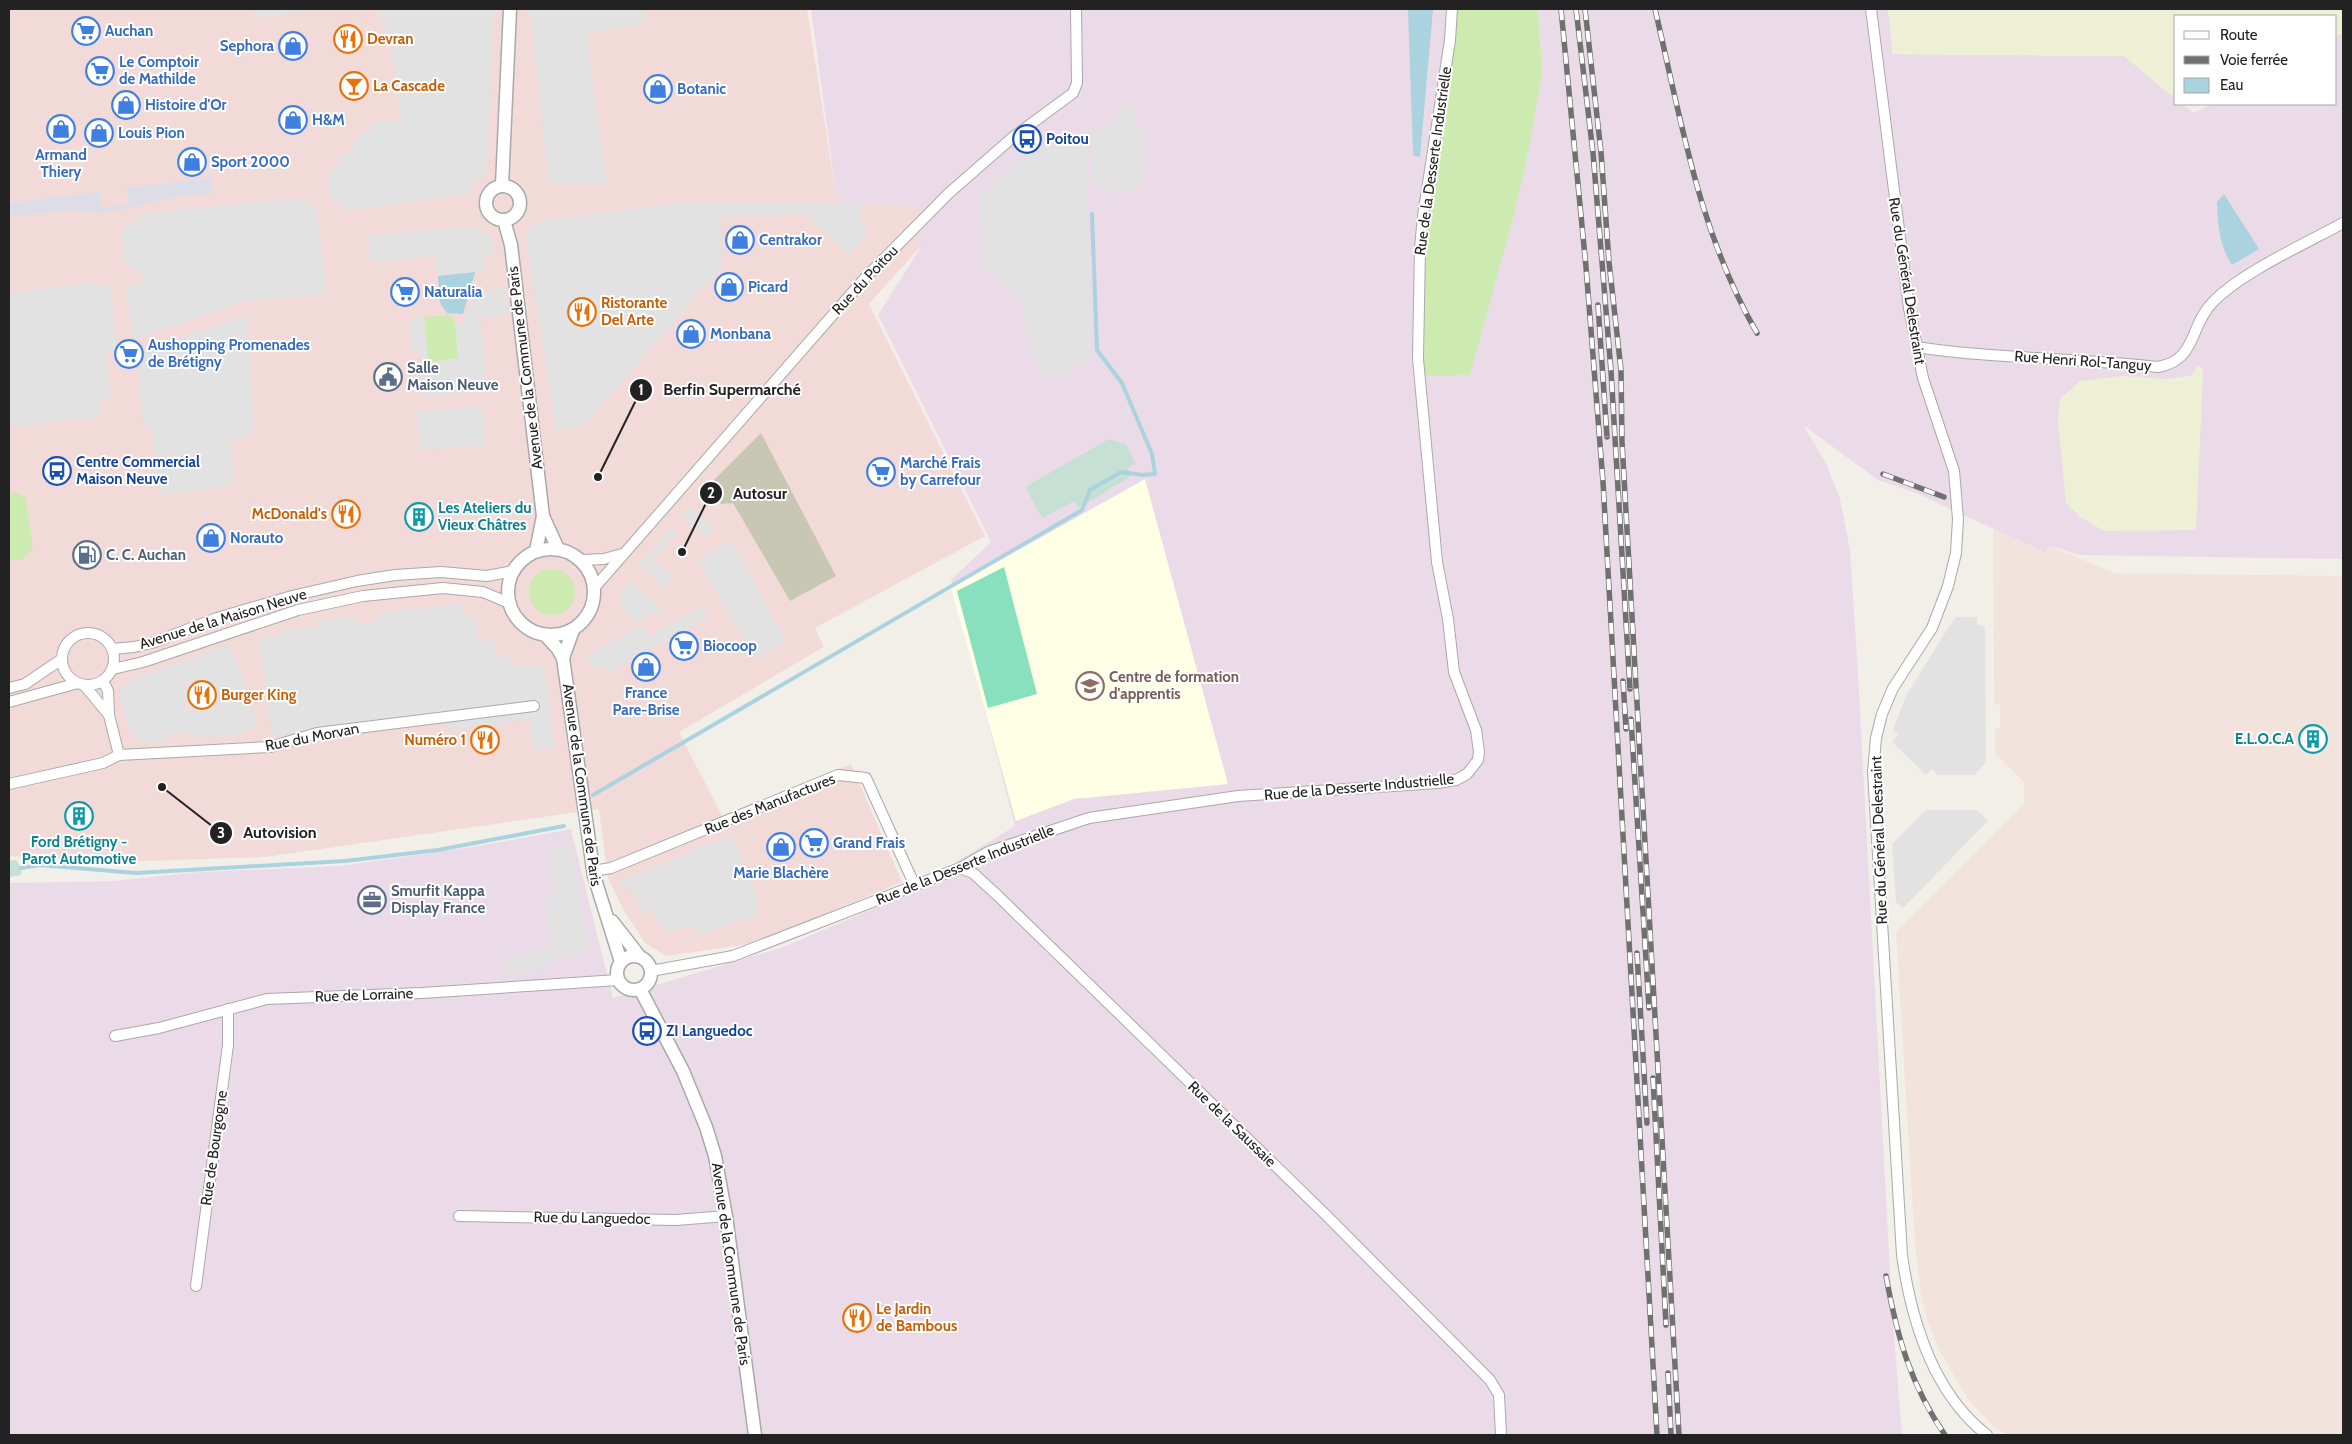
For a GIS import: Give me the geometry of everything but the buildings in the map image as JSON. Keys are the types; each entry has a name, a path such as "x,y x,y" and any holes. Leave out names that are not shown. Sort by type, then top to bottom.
{"street":[{"path":"502,185 510,9"},
{"name":"Rue du Poitou","path":"595,587 865,278 922,220 986,160 1073,93 1077,83 1076,9"},
{"name":"Rue de la Desserte Industrielle","path":"651,971 733,956 960,868 988,852 1089,818 1238,796 1449,781 1464,776 1475,766 1478,760 1479,742 1472,717 1456,680 1437,562 1418,359 1420,248 1423,216 1450,40 1452,9"},
{"name":"Rue du Général Delestraint","path":"1871,9 1896,217 1916,347 1926,389 1952,465 1958,519 1956,553 1948,586 1932,628 1893,688 1882,714 1876,738 1873,772 1902,1255 1910,1305 1927,1352 1947,1389 1969,1419 1987,1435"},
{"path":"502,185 508,186 517,192 520,205 512,218 504,220 492,216 486,205 490,191 502,185"},
{"name":"Avenue de la Commune de Paris","path":"504,220 511,245 544,516 558,549"},
{"name":"Rue Henri Rol-Tanguy","path":"1916,347 1959,354 2052,357 2158,367 2167,366 2181,358 2210,305 2222,293 2239,281 2343,224"},
{"name":"Avenue de la Commune de Paris","path":"536,551 544,516"},
{"path":"558,549 570,553 581,560 590,572 595,587 594,600 590,612 583,622 573,630 560,635 545,636 529,630 516,618 508,603 507,592 513,571 519,562 536,551 558,549"},
{"path":"581,560 604,559 622,554"},
{"name":"Avenue de la Maison Neuve","path":"112,649 134,647 155,642 217,618 292,596 357,581 395,575 441,572 487,576 513,571"},
{"name":"Avenue de la Maison Neuve","path":"112,669 143,662 298,610 363,596 443,588 483,592 508,603"},
{"name":"Avenue de la Commune de Paris","path":"573,630 564,658 593,870 604,912 621,962"},
{"path":"9,688 25,684 62,659 68,643 81,634 96,634 103,638 112,649 114,655 112,669 103,681 97,684 81,684 9,702"},
{"path":"545,636 564,658"},
{"path":"62,659 66,674 81,684 109,715"},
{"path":"103,681 108,691 109,715 119,755"},
{"name":"Rue du Morvan","path":"9,784 103,763 119,755 270,747 317,733 534,706"},
{"name":"Rue des Manufactures","path":"593,870 611,868 838,775 850,775 866,778 914,886"},
{"name":"Rue de la Saussaie","path":"960,868 973,873 997,895 1290,1180 1484,1373 1496,1388 1500,1405 1502,1435"},
{"name":"Avenue de la Commune de Paris","path":"604,912 640,957"},
{"path":"627,957 640,957 646,961 651,971 650,980 640,989 627,989 618,980 616,973 621,962 627,957"},
{"name":"Rue de Lorraine","path":"115,1036 159,1028 255,1002 278,998 422,993 618,980"},
{"name":"Avenue de la Commune de Paris","path":"640,989 683,1071 706,1127 719,1174 755,1435"},
{"name":"Rue de Bourgogne","path":"196,1286 228,1045 228,1009"},
{"name":"Rue du Languedoc","path":"459,1216 676,1220 726,1216"}],"shaded area":[{"path":"9,9 807,9 837,202 921,206 920,247 869,304 985,536 815,628 824,647 679,732 722,816 851,764 902,882 793,927 743,945 666,956 645,943 624,911 608,878 599,809 265,857 117,862 9,856"},
{"path":"253,9 324,9 254,18"},
{"path":"376,9 493,9 486,177 477,177 471,186 472,194 342,211 341,202 331,203 327,173 335,171 340,163 340,155 353,153 352,145 360,133 372,131 371,123 401,120 389,37"},
{"path":"530,9 644,9 645,23 586,33 607,183 549,183"},
{"path":"811,9 1451,9 1542,73 1538,9 1888,9 1893,54 2124,56 2174,97 2174,105 2183,105 2194,113 2209,105 2337,105 2337,35 2343,32 2343,559 2079,555 2050,546 2045,553 1919,494 1878,480 1803,425 1826,463 1840,499 1850,550 1892,1310 1902,1435 9,1435 9,883 115,881 199,872 340,866 479,846 571,829 613,998 783,947 892,901 1015,826 951,580 991,542 878,315 920,248 921,207 837,202","holes":["2198,366 2203,370 2195,530 2161,380 2191,376"]},
{"path":"1888,9 2343,9 2343,32 2337,35 2337,15 2174,15 2174,97 2124,56 1893,54"},
{"path":"1120,104 1133,104 1138,129 1142,129 1144,185 1136,185 1136,192 1110,193 1109,186 1092,186 1090,130 1105,129 1121,113"},
{"path":"1069,136 1085,137 1092,348 1087,361 1062,375 1045,375 1030,352 1023,307 985,265 982,256 979,201 981,193 1028,153 1042,147 1066,143"},
{"path":"211,178 213,193 161,199 134,207 102,213 72,210 9,217 9,203 100,192 102,208 128,205 126,188"},
{"path":"287,199 307,200 308,207 316,206 327,291 318,295 246,301 133,340 126,287 143,284 141,271 125,265 121,230 150,213"},
{"path":"667,204 863,204 858,216 864,222 867,233 848,254 805,214 721,216 721,268 584,426 556,430 526,237 536,222"},
{"path":"481,226 482,234 492,234 494,253 486,254 484,271 437,275 435,257 371,262 368,235"},
{"path":"96,283 111,287 116,350 106,355 111,400 99,401 100,417 9,427 9,293"},
{"path":"504,287 508,314 481,318 487,391 423,397 420,350 411,350 409,319 424,317 428,362 458,359 455,324 465,323 464,315 473,302 486,291"},
{"path":"247,316 254,430 241,439 229,441 234,482 219,488 161,495 151,426 143,427 137,352"},
{"path":"2198,366 2203,370 2196,530 2104,531 2079,516 2066,503 2058,421 2060,399 2080,381 2124,376 2176,380 2191,376"},
{"path":"482,406 486,445 421,451 417,412"},
{"path":"761,433 836,576 790,601 733,503 721,504 707,487"},
{"path":"1109,439 1126,444 1135,463 1128,468 1131,476 1079,508 1074,501 1042,518 1025,487"},
{"name":"Centre de formation d'apprentis","path":"1145,479 1228,784 1074,799 1016,821 951,588"},
{"path":"690,507 714,529 706,538 682,517"},
{"path":"671,528 677,533 653,559 673,576 663,587 638,565"},
{"path":"1993,528 2045,553 2050,546 2114,573 2343,576 2343,1435 2008,1435 1994,1427 1967,1398 1940,1351 1928,1322 1921,1295 1915,1245 1896,932 2024,804 2024,782 1995,754 1995,729 2000,728 2000,705 1994,704"},
{"path":"732,541 786,641 754,659 698,560"},
{"path":"630,582 663,611 658,617 651,612 639,624 619,607 625,601 619,595"},
{"path":"462,603 464,613 470,613 476,619 479,641 493,640 494,648 502,657 512,656 513,666 545,667 555,747 534,749 529,720 447,730 446,723 440,717 287,743 272,735 259,639 285,634 284,630 315,627 315,621 355,616 356,624 376,622 376,614"},
{"path":"702,606 709,616 606,675 601,665 594,669 586,656 642,625 649,637"},
{"path":"1955,617 1977,617 1977,625 1985,626 1986,762 1974,775 1938,775 1932,769 1926,775 1892,742 1898,735 1893,730 1906,696"},
{"path":"231,644 256,717 256,727 233,736 191,737 189,732 168,733 168,740 142,742 131,733 120,697 120,689 129,680"},
{"path":"1926,810 1976,810 1988,821 1903,908 1896,902 1892,844"},
{"path":"732,834 757,896 757,915 698,935 693,925 668,933 665,925 660,925 652,910 642,913 632,888 624,891 620,881"},
{"path":"571,845 590,948 566,958 550,959 551,968 507,975 503,958 552,949 544,899 556,895 548,849"},
{"path":"16,860 21,868 21,875 9,877 9,861"}],"green space":[{"path":"1451,9 1538,9 1542,73 1529,148 1515,211 1470,375 1419,376 1419,285"},
{"path":"450,315 455,324 459,358 428,363 424,317"},
{"path":"9,493 19,493 26,498 33,548 23,559 9,561"},
{"path":"1004,567 1037,694 988,708 957,591"},
{"path":"547,569 557,569 569,575 574,583 574,601 569,609 561,614 547,615 539,612 532,605 529,597 529,587 532,579 539,572"}],"water":[{"path":"1408,9 1433,9 1420,157 1413,156"},
{"path":"2224,194 2259,249 2232,265 2224,250 2219,227 2217,202"},
{"path":"475,272 463,314 447,313 440,303 438,276"}],"waterway":[{"path":"593,795 1082,510 1090,490 1121,472 1143,475 1155,474 1152,454 1122,383 1097,350 1092,214"},
{"path":"21,868 40,865 136,873 345,861 438,850 564,826"}],"railway":[{"path":"1561,9 1586,267 1603,482 1657,1435"},
{"path":"1576,9 1593,153 1611,371 1630,689"},
{"path":"1585,9 1601,152 1609,262 1621,370 1622,442 1679,1435"},
{"path":"1655,9 1683,134 1706,216 1720,256 1737,295 1757,333"},
{"path":"1598,305 1607,437"},
{"path":"1883,474 1944,497"},
{"path":"1623,681 1626,729"},
{"path":"1631,719 1649,1008"},
{"path":"1637,953 1647,1123"},
{"path":"1653,1078 1666,1325"},
{"path":"1886,1276 1906,1359 1923,1397 1945,1435"},
{"path":"1668,1373 1671,1435"}],"place":[{"name":"Auchan","path":"86,31"},
{"name":"Devran","path":"348,39"},
{"name":"Sephora","path":"293,46"},
{"name":"Le Comptoir de Mathilde","path":"100,71"},
{"name":"La Cascade","path":"354,86"},
{"name":"Botanic","path":"658,89"},
{"name":"Histoire d'Or","path":"126,105"},
{"name":"H&M","path":"293,120"},
{"name":"Armand Thiery","path":"61,129"},
{"name":"Louis Pion","path":"99,133"},
{"name":"Poitou","path":"1027,139"},
{"name":"Sport 2000","path":"192,162"},
{"name":"Centrakor","path":"740,240"},
{"name":"Picard","path":"729,287"},
{"name":"Naturalia","path":"405,292"},
{"name":"Ristorante Del Arte","path":"582,312"},
{"name":"Monbana","path":"691,334"},
{"name":"Aushopping Promenades de Brétigny","path":"129,354"},
{"name":"Salle Maison Neuve","path":"388,377"},
{"name":"Centre Commercial Maison Neuve","path":"57,471"},
{"name":"Marché Frais by Carrefour","path":"881,472"},
{"name":"Berfin Supermarché","path":"598,477"},
{"name":"McDonald's","path":"346,514"},
{"name":"Les Ateliers du Vieux Châtres","path":"419,517"},
{"name":"Norauto","path":"211,538"},
{"name":"Autosur","path":"682,552"},
{"name":"C. C. Auchan","path":"87,555"},
{"name":"Biocoop","path":"684,646"},
{"name":"France Pare-Brise","path":"646,667"},
{"name":"Centre de formation d'apprentis","path":"1090,686"},
{"name":"Burger King","path":"202,695"},
{"name":"E.L.O.C.A","path":"2313,739"},
{"name":"Numéro 1","path":"485,740"},
{"name":"Autovision","path":"162,787"},
{"name":"Ford Brétigny - Parot Automotive","path":"79,816"},
{"name":"Grand Frais","path":"814,843"},
{"name":"Marie Blachère","path":"781,847"},
{"name":"Smurfit Kappa Display France","path":"372,900"},
{"name":"ZI Languedoc","path":"647,1031"},
{"name":"Le Jardin de Bambous","path":"857,1318"}]}
